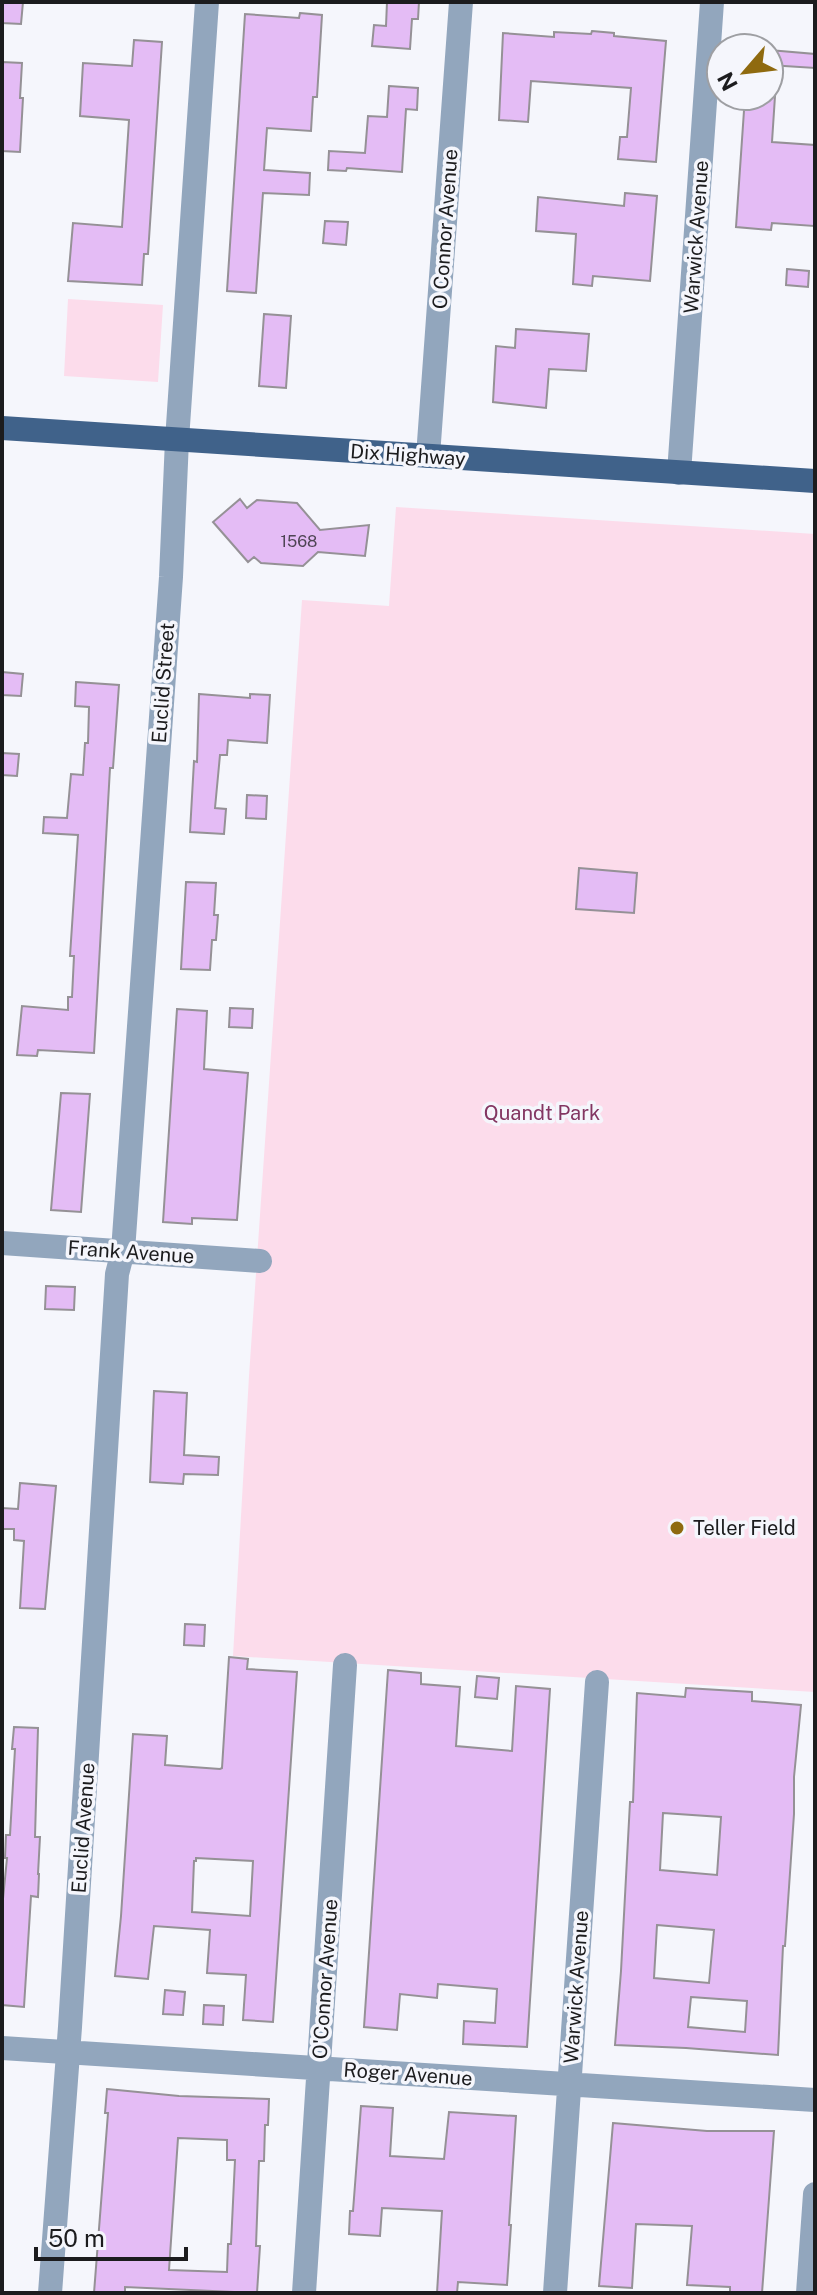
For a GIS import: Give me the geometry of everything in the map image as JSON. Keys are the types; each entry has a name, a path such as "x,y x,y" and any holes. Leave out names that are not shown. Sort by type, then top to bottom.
{"main road":[{"name":"Dix Highway","path":"2,428 815,481"}],"street":[{"name":"Euclid Street","path":"112,1363 117,1274 123,1251 171,577 177,440 207,2"},
{"name":"O Connor Avenue","path":"428,456 461,2"},
{"name":"Warwick Avenue","path":"679,473 712,2"},
{"name":"Frank Avenue","path":"2,1243 260,1261"},
{"name":"Euclid Avenue","path":"50,2293 69,2052 112,1363"},
{"name":"O'Connor Avenue","path":"304,2293 345,1665"},
{"name":"Warwick Avenue","path":"555,2293 597,1682"},
{"name":"Roger Avenue","path":"2,2048 815,2100"},
{"path":"808,2293 815,2194"}],"green space":[{"path":"68,299 163,305 158,382 64,376"},
{"name":"Quandt Park","path":"396,507 815,534 815,1692 233,1656 302,600 389,606"}],"building":[{"path":"2,2 23,2 21,24 2,23"},
{"path":"387,2 419,2 418,19 412,19 410,49 372,46 374,25 386,26"},
{"path":"300,13 322,15 317,97 313,97 311,131 267,128 264,170 310,173 309,195 263,193 256,293 227,291 245,14 299,18"},
{"path":"592,31 666,41 656,162 618,159 620,137 627,137 631,88 531,81 528,122 499,120 503,33 554,37 554,32 591,34"},
{"path":"134,40 162,42 148,254 144,254 142,285 68,281 73,223 122,227 129,120 80,116 83,63 132,66"},
{"path":"785,51 815,54 815,68 785,66"},
{"path":"2,62 22,63 20,152 2,151"},
{"path":"389,86 418,88 417,110 406,109 402,172 347,168 346,171 328,170 329,151 365,153 368,116 387,117"},
{"path":"744,112 774,112 772,142 815,145 814,226 772,223 771,230 736,227"},
{"path":"625,193 657,196 650,281 593,276 592,286 573,284 576,234 536,231 538,197 624,206"},
{"path":"325,221 348,222 346,245 323,243"},
{"path":"787,269 809,271 808,287 786,285"},
{"path":"264,314 291,316 286,388 259,386"},
{"path":"516,329 589,334 586,371 549,369 546,408 493,402 496,346 515,348"},
{"path":"240,499 247,508 257,500 297,503 320,530 369,525 365,556 318,552 303,566 261,563 254,557 248,562 213,522"},
{"path":"2,672 23,674 21,696 2,695"},
{"path":"76,682 119,685 113,768 110,768 94,1053 38,1050 37,1056 17,1055 22,1006 68,1010 68,997 72,997 74,956 70,956 78,835 43,833 44,817 67,818 71,774 83,775 89,707 75,706"},
{"path":"199,694 250,698 250,694 270,695 267,743 228,740 227,755 220,755 215,808 226,809 224,834 190,832 194,761 197,762"},
{"path":"2,753 19,754 17,776 2,775"},
{"path":"247,795 267,796 266,819 246,818"},
{"path":"579,868 637,873 634,913 576,909"},
{"path":"186,882 216,883 214,915 218,915 210,970 181,969"},
{"path":"230,1008 253,1009 252,1028 229,1027"},
{"path":"177,1009 207,1011 204,1069 248,1073 237,1220 192,1218 192,1224 163,1222"},
{"path":"61,1093 90,1094 81,1212 51,1210"},
{"path":"46,1286 75,1287 74,1310 45,1309"},
{"path":"154,1391 187,1393 184,1455 219,1457 218,1475 184,1474 183,1484 150,1482"},
{"path":"20,1483 56,1486 45,1609 20,1608 24,1541 14,1540 14,1529 2,1529 2,1508 18,1509"},
{"path":"185,1624 205,1625 204,1646 184,1645"},
{"path":"229,1657 248,1659 247,1669 297,1672 273,2022 243,2020 246,1975 207,1973 210,1930 154,1926 148,1979 115,1976 133,1734 167,1736 165,1765 222,1768","holes":["196,1858 253,1861 250,1916 192,1912"]},
{"path":"388,1670 421,1673 421,1684 460,1687 456,1746 512,1751 516,1686 550,1689 527,2047 463,2044 464,2021 495,2023 497,1989 438,1984 437,1998 400,1994 397,2030 364,2027"},
{"path":"477,1676 499,1678 497,1699 475,1697"},
{"path":"686,1688 752,1692 752,1701 801,1705 778,2055 615,2045 630,1802 633,1802 637,1693 685,1697","holes":["663,1813 721,1817 717,1875 660,1870","657,1925 714,1930 709,1983 654,1978","691,1997 747,2001 745,2032 688,2027"]},
{"path":"14,1727 38,1728 35,1837 40,1837 38,1897 31,1896 24,2007 2,2005 2,1909 6,1835 10,1835"},
{"path":"165,1990 185,1992 183,2015 163,2014"},
{"path":"204,2005 224,2006 223,2025 203,2024"},
{"path":"107,2089 179,2096 269,2099 264,2161 259,2161 257,2293 125,2287 125,2293 94,2293 108,2113 105,2113","holes":["178,2138 227,2140 227,2160 235,2160 227,2272 169,2270"]},
{"path":"361,2106 393,2108 390,2156 444,2159 449,2112 516,2116 507,2285 458,2282 457,2293 437,2293 442,2211 382,2208 380,2236 349,2234"},
{"path":"613,2123 707,2131 774,2131 762,2293 730,2293 730,2287 687,2285 692,2226 636,2224 632,2288 599,2286"}],"place":[{"name":"Teller Field","path":"677,1528"}]}
